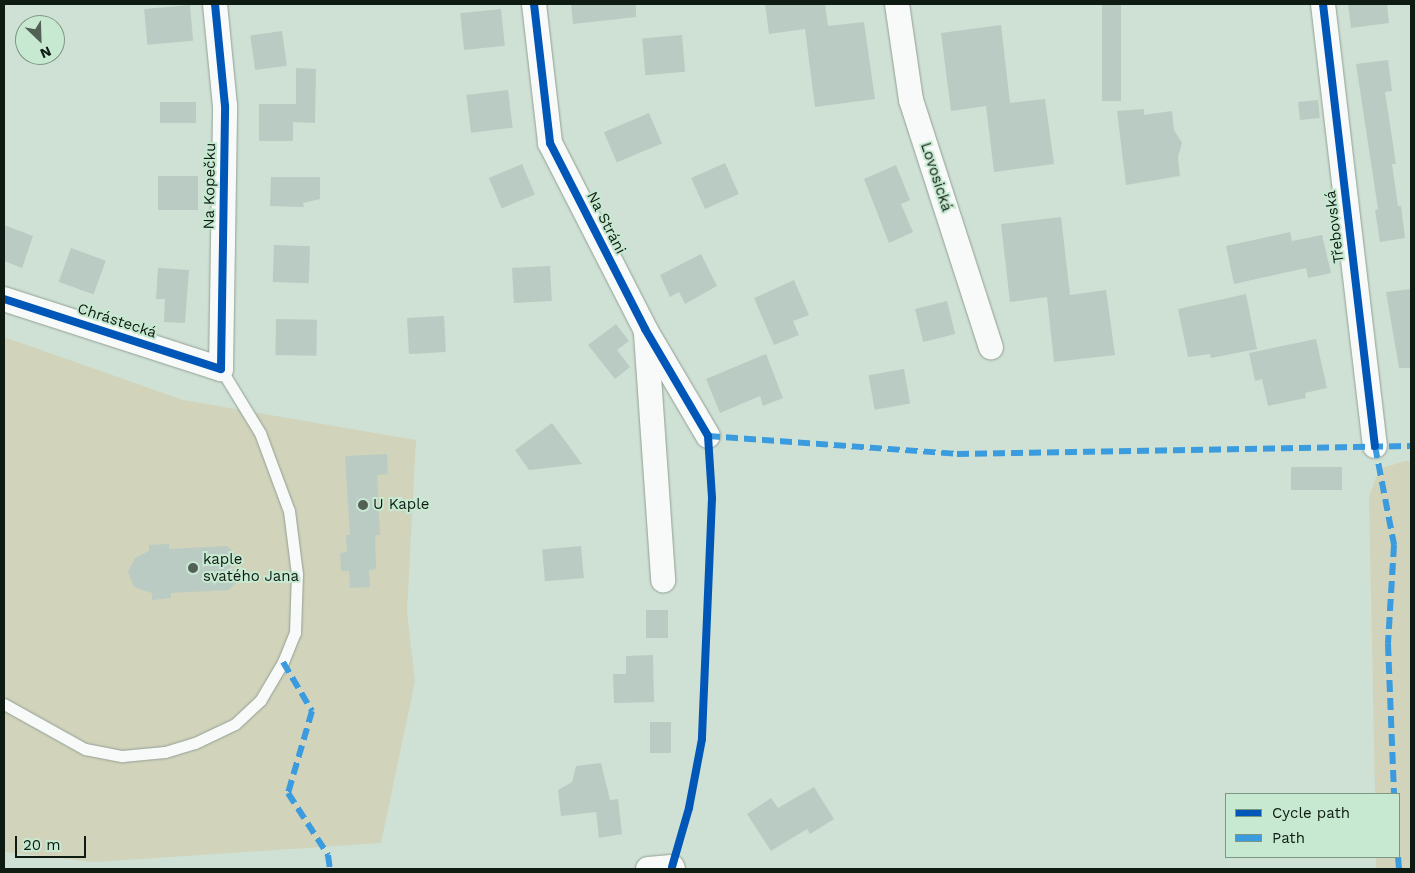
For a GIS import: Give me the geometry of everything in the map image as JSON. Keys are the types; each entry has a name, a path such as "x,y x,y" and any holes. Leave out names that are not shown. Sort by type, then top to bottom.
{"street":[{"name":"Na Kopečku","path":"215,4 225,106 221,369"},
{"name":"Na Stráni","path":"534,4 550,142 645,329 708,436"},
{"name":"Lovosická","path":"898,4 911,100 991,347"},
{"name":"Třebovská","path":"1323,4 1375,446"},
{"name":"Chrástecká","path":"4,300 221,369"},
{"name":"Na Stráni","path":"645,329 663,580"},
{"path":"648,869 673,868"}],"lane":[{"path":"4,704 86,749 122,756 165,752 195,743 235,724 260,701 283,662 295,633 297,574 289,511 260,433 221,369"}],"green space":[{"path":"4,337 183,400 416,440 407,611 415,681 381,843 95,862 4,852"},
{"path":"1411,461 1411,869 1376,869 1376,858 1400,858 1400,793 1375,793 1369,497 1379,469"}],"building":[{"path":"571,4 636,4 636,17 573,24"},
{"path":"765,4 825,4 828,26 864,22 875,99 815,107 805,29 769,34"},
{"path":"1102,4 1121,4 1121,101 1102,101"},
{"path":"1348,4 1387,4 1389,23 1351,28"},
{"path":"190,5 193,41 147,45 144,9"},
{"path":"501,9 505,46 464,50 460,13"},
{"path":"1001,25 1010,103 1045,99 1054,164 994,172 986,106 951,111 941,33"},
{"path":"282,31 287,66 255,70 250,35"},
{"path":"682,35 685,72 645,75 642,38"},
{"path":"1388,60 1392,91 1385,92 1396,164 1392,164 1398,206 1401,206 1405,238 1380,242 1375,210 1378,209 1356,64"},
{"path":"296,68 316,69 315,123 293,122 293,141 259,141 259,104 296,104"},
{"path":"508,90 513,128 471,133 466,95"},
{"path":"1318,100 1320,118 1300,120 1298,102"},
{"path":"160,102 196,102 196,123 160,123"},
{"path":"1144,109 1144,115 1172,111 1174,130 1182,143 1178,157 1180,176 1126,185 1117,111"},
{"path":"649,113 662,143 617,163 604,132"},
{"path":"725,163 739,194 705,209 691,178"},
{"path":"522,164 535,194 502,208 489,178"},
{"path":"896,165 910,200 901,204 913,232 889,243 864,179"},
{"path":"158,176 198,176 198,210 158,210"},
{"path":"271,177 320,177 320,199 303,203 304,207 270,206"},
{"path":"1061,217 1070,295 1106,290 1115,355 1054,362 1047,297 1010,302 1001,224"},
{"path":"4,225 33,236 22,268 4,261"},
{"path":"1290,232 1292,241 1322,235 1331,273 1308,278 1306,268 1234,284 1226,246"},
{"path":"274,245 310,246 309,283 273,282"},
{"path":"71,248 106,261 93,294 59,282"},
{"path":"701,254 717,286 685,304 679,292 670,297 660,275"},
{"path":"550,266 552,301 514,303 512,268"},
{"path":"158,268 189,270 185,323 164,322 165,299 156,299"},
{"path":"794,280 809,315 793,321 799,335 774,345 754,298"},
{"path":"1411,289 1411,368 1399,368 1386,292"},
{"path":"1246,294 1257,349 1211,358 1210,354 1188,357 1178,309"},
{"path":"947,301 955,334 923,342 915,309"},
{"path":"444,316 446,352 409,354 407,318"},
{"path":"276,319 317,320 316,356 275,355"},
{"path":"616,324 629,341 617,350 630,367 615,379 588,345"},
{"path":"1316,339 1327,388 1305,393 1306,398 1268,406 1262,379 1255,381 1249,353"},
{"path":"766,354 783,398 763,406 760,396 720,413 706,379"},
{"path":"904,369 910,403 875,410 869,375"},
{"path":"552,423 582,464 529,470 515,450"},
{"name":"U Kaple","path":"387,454 388,474 377,475 380,535 375,535 376,569 369,570 370,587 350,588 349,571 341,571 340,553 347,552 346,535 350,535 345,456"},
{"path":"1291,467 1342,467 1342,490 1291,490"},
{"name":"kaple svatého Jana","path":"169,544 169,549 227,546 240,558 230,568 241,577 229,590 171,593 171,598 152,600 152,593 134,587 128,572 135,558 149,551 149,545"},
{"path":"581,546 584,578 545,581 542,549"},
{"path":"646,610 668,610 668,638 646,638"},
{"path":"653,655 654,702 614,703 613,674 626,674 626,656"},
{"path":"650,722 671,722 671,753 650,753"},
{"path":"601,763 610,800 618,799 622,834 599,838 596,812 561,816 558,790 572,782 576,766"},
{"path":"814,787 834,819 810,834 807,829 771,851 747,814 771,798 778,808"}],"marked path":[{"path":"708,436 957,454 1411,446"},
{"path":"1375,446 1394,545 1388,644 1394,793"},
{"path":"283,662 312,711 288,793 328,855 330,869"},
{"path":"1398,858 1399,869"}],"cycle path":[{"path":"4,299 221,369 225,106 215,4"},
{"path":"534,4 550,143 645,329 708,436 712,498 702,739 689,808 672,867"},
{"path":"1323,4 1375,446"}],"place":[{"name":"U Kaple","path":"363,505"},
{"name":"kaple svatého Jana","path":"193,568"}]}
